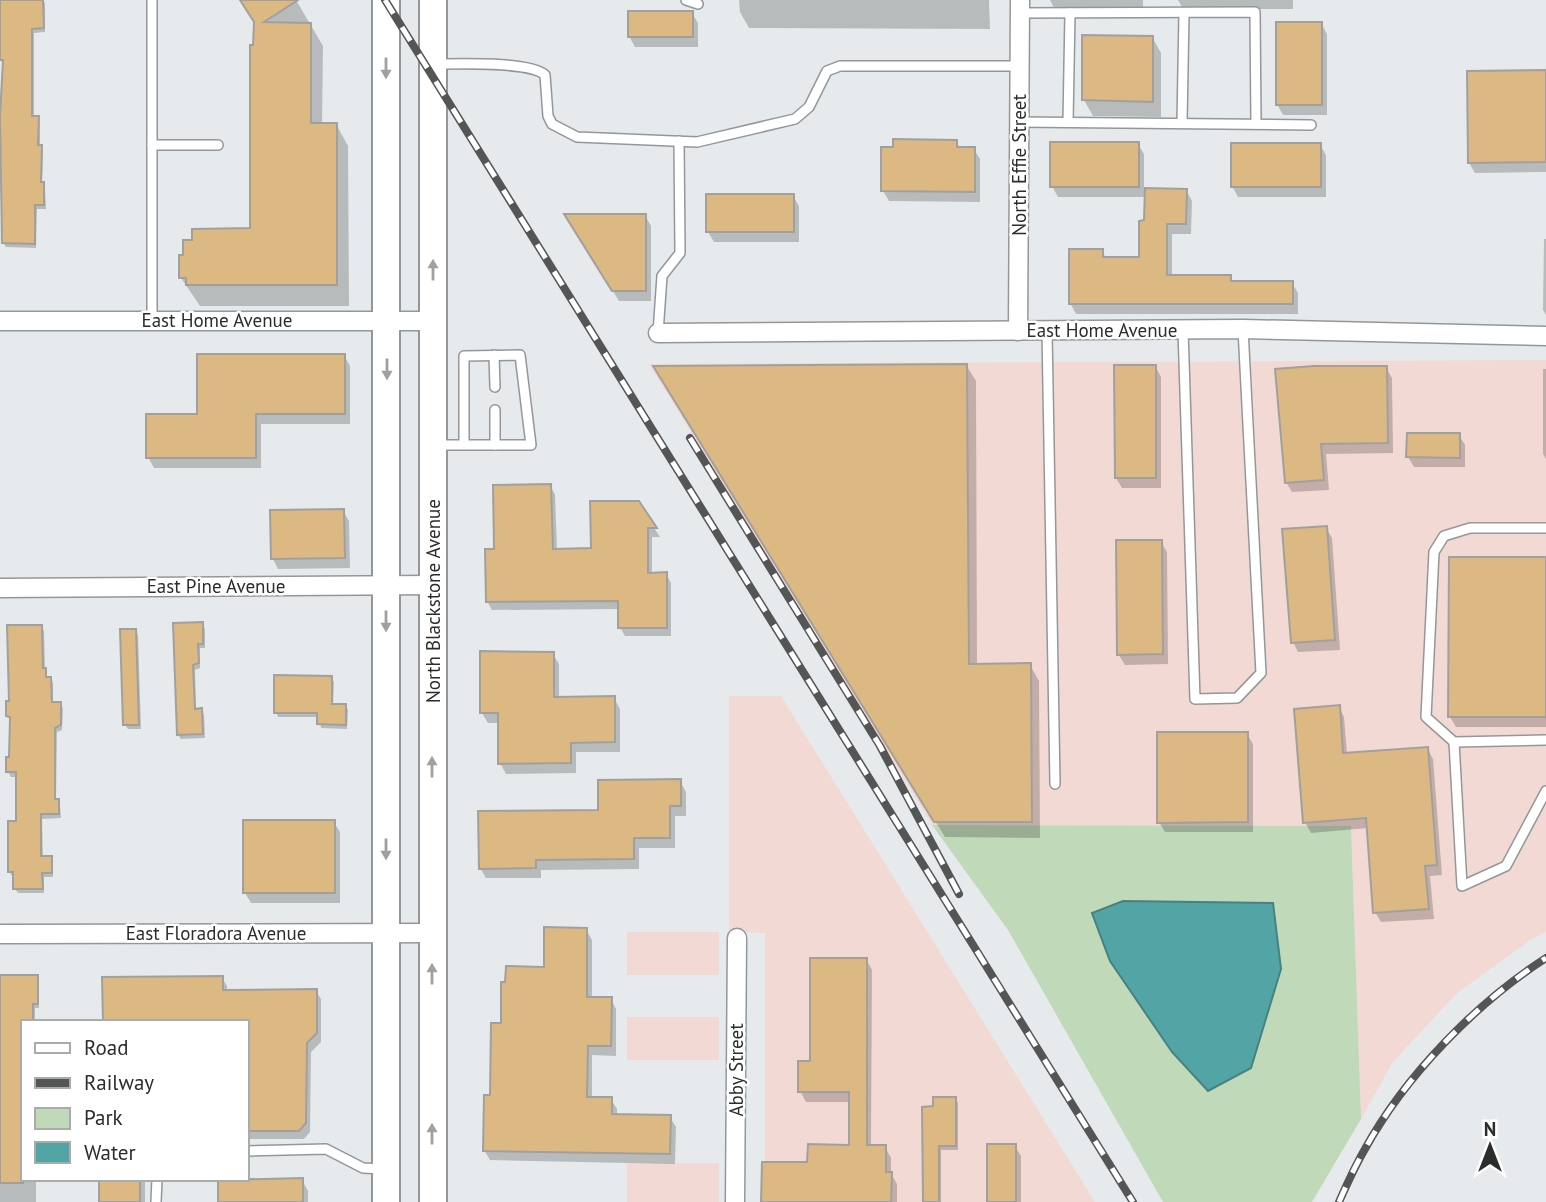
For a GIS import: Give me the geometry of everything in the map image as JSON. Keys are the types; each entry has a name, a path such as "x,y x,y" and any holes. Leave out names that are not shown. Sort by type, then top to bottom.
{"main road":[{"path":"386,0 386,1202"},
{"name":"North Blackstone Avenue","path":"433,0 433,1202"}],"street":[{"name":"North Effie Street","path":"1018,331 1020,6"},
{"name":"East Home Avenue","path":"0,321 433,321"},
{"name":"East Home Avenue","path":"658,333 1243,329 1546,337"},
{"name":"East Pine Avenue","path":"0,587 432,585"},
{"name":"East Floradora Avenue","path":"0,934 432,933"},
{"name":"Abby Street","path":"736,1202 737,939"}],"lane":[{"path":"152,0 152,320"},
{"path":"685,0 698,4"},
{"path":"1020,6 1070,12 1255,12 1256,124"},
{"path":"1068,122 1070,12"},
{"path":"1182,123 1184,12"},
{"path":"433,64 511,65 539,69 545,75 548,116 552,124 577,137 697,142 795,119 810,107 827,71 840,66 1019,66"},
{"path":"1019,122 1311,125"},
{"path":"658,333 662,276 680,253 679,141"},
{"path":"152,145 218,145"},
{"path":"1183,330 1195,699 1237,698 1261,673 1243,329"},
{"path":"1047,331 1055,783"},
{"path":"494,355 495,387"},
{"path":"433,445 464,445 531,445 520,355 464,356 464,445"},
{"path":"495,410 495,445"},
{"path":"1546,528 1470,528 1444,536 1434,552 1426,717 1454,741 1546,740"},
{"path":"1454,741 1462,886 1506,866 1546,791"},
{"path":"248,1151 327,1149 363,1168 386,1169"},
{"path":"156,1202 157,1181"}],"shaded area":[{"path":"1546,360 1546,932 1530,940 1456,994 1393,1062 1361,1119 1351,826 932,825 649,364"},
{"path":"729,696 781,696 1095,1202 765,1202 765,933 729,932"},
{"path":"627,932 719,932 719,975 627,975"},
{"path":"627,1017 719,1017 719,1060 627,1060"},
{"path":"627,1163 719,1163 719,1202 627,1202"}],"green space":[{"path":"932,825 1351,826 1361,1119 1312,1202 1163,1202 1008,930"}],"water":[{"path":"1123,901 1273,903 1281,969 1251,1068 1208,1091 1172,1052 1110,961 1092,913"}],"building":[{"path":"0,0 43,0 44,28 32,29 32,116 39,116 38,145 42,145 41,182 44,182 44,205 35,205 35,244 2,243 0,116 3,60 0,60"},
{"path":"240,0 298,0 264,22 311,23 311,123 337,123 337,285 186,285 186,278 179,278 179,255 183,255 183,240 192,240 192,229 250,228 250,45 253,45 254,22"},
{"path":"628,11 693,11 693,37 628,37"},
{"path":"1276,22 1322,22 1322,105 1276,105"},
{"path":"1082,35 1153,36 1153,102 1082,100"},
{"path":"1546,70 1546,162 1468,163 1467,71"},
{"path":"893,139 957,140 957,147 975,147 975,192 881,191 881,147 893,147"},
{"path":"1050,142 1139,142 1139,187 1050,187"},
{"path":"1231,143 1321,143 1321,187 1231,187"},
{"path":"1145,188 1187,189 1186,224 1167,224 1167,275 1231,275 1231,281 1293,281 1293,304 1069,304 1069,249 1103,249 1103,257 1139,257 1139,221 1144,220"},
{"path":"706,194 794,194 794,232 706,232"},
{"path":"564,214 646,214 646,291 612,291"},
{"path":"197,354 345,354 345,414 256,414 256,458 146,458 146,414 197,414"},
{"path":"967,364 969,664 1031,663 1032,822 934,822 653,366"},
{"path":"1114,365 1156,365 1156,478 1115,478"},
{"path":"1387,366 1388,443 1321,444 1324,480 1285,483 1275,369"},
{"path":"1407,433 1460,433 1460,458 1406,457"},
{"path":"551,484 553,549 591,548 590,501 639,501 657,528 648,528 648,573 667,572 667,628 618,628 618,601 486,602 485,549 494,549 493,485"},
{"path":"344,509 345,558 271,559 270,510"},
{"path":"1327,526 1335,640 1291,643 1282,529"},
{"path":"1116,540 1162,540 1163,654 1117,655"},
{"path":"1449,557 1546,557 1546,717 1448,717"},
{"path":"203,622 203,644 198,644 199,663 193,665 195,709 202,708 203,734 177,735 173,623"},
{"path":"7,625 42,625 43,668 46,668 46,677 51,677 52,702 61,702 61,725 55,728 55,799 59,799 59,814 41,814 41,856 52,856 52,873 42,873 43,889 13,889 13,872 8,872 8,821 16,821 16,772 6,772 10,717 6,716 6,701 9,701"},
{"path":"120,629 136,629 139,725 123,725"},
{"path":"480,651 554,652 554,697 615,696 615,742 571,743 571,763 498,764 498,713 480,713"},
{"path":"274,675 332,676 332,704 346,704 346,725 317,724 317,713 274,713"},
{"path":"1340,705 1343,753 1428,747 1437,865 1425,866 1429,909 1373,913 1366,818 1303,823 1294,709"},
{"path":"1157,732 1248,732 1248,822 1157,823"},
{"path":"681,779 681,806 670,806 670,838 634,838 634,859 536,860 536,868 479,869 478,811 598,810 598,780"},
{"path":"243,820 335,820 335,893 243,893"},
{"path":"544,927 587,928 587,997 612,997 611,1046 588,1046 587,1097 612,1097 612,1114 671,1115 670,1154 483,1151 484,1095 490,1095 491,1023 501,1023 501,982 505,982 506,966 544,967"},
{"path":"810,958 867,958 867,1145 886,1145 886,1172 892,1172 891,1202 761,1202 762,1162 807,1162 808,1144 849,1145 849,1092 798,1092 798,1061 810,1061"},
{"path":"0,975 38,975 38,1004 33,1004 33,1020 21,1020 23,1183 0,1183"},
{"path":"223,976 223,990 317,989 317,1033 307,1043 306,1123 299,1131 248,1131 248,1020 103,1020 102,977"},
{"path":"933,1097 956,1097 956,1146 939,1146 939,1202 923,1202 922,1107 933,1106"},
{"path":"987,1144 1016,1144 1016,1202 987,1202"},
{"path":"303,1178 303,1202 218,1202 218,1181"},
{"path":"99,1181 140,1181 140,1202 99,1202"}],"railway":[{"path":"385,0 1133,1202"},
{"path":"690,438 880,746 959,894"},
{"path":"1339,1202 1381,1122 1421,1068 1469,1019 1546,958"}]}
